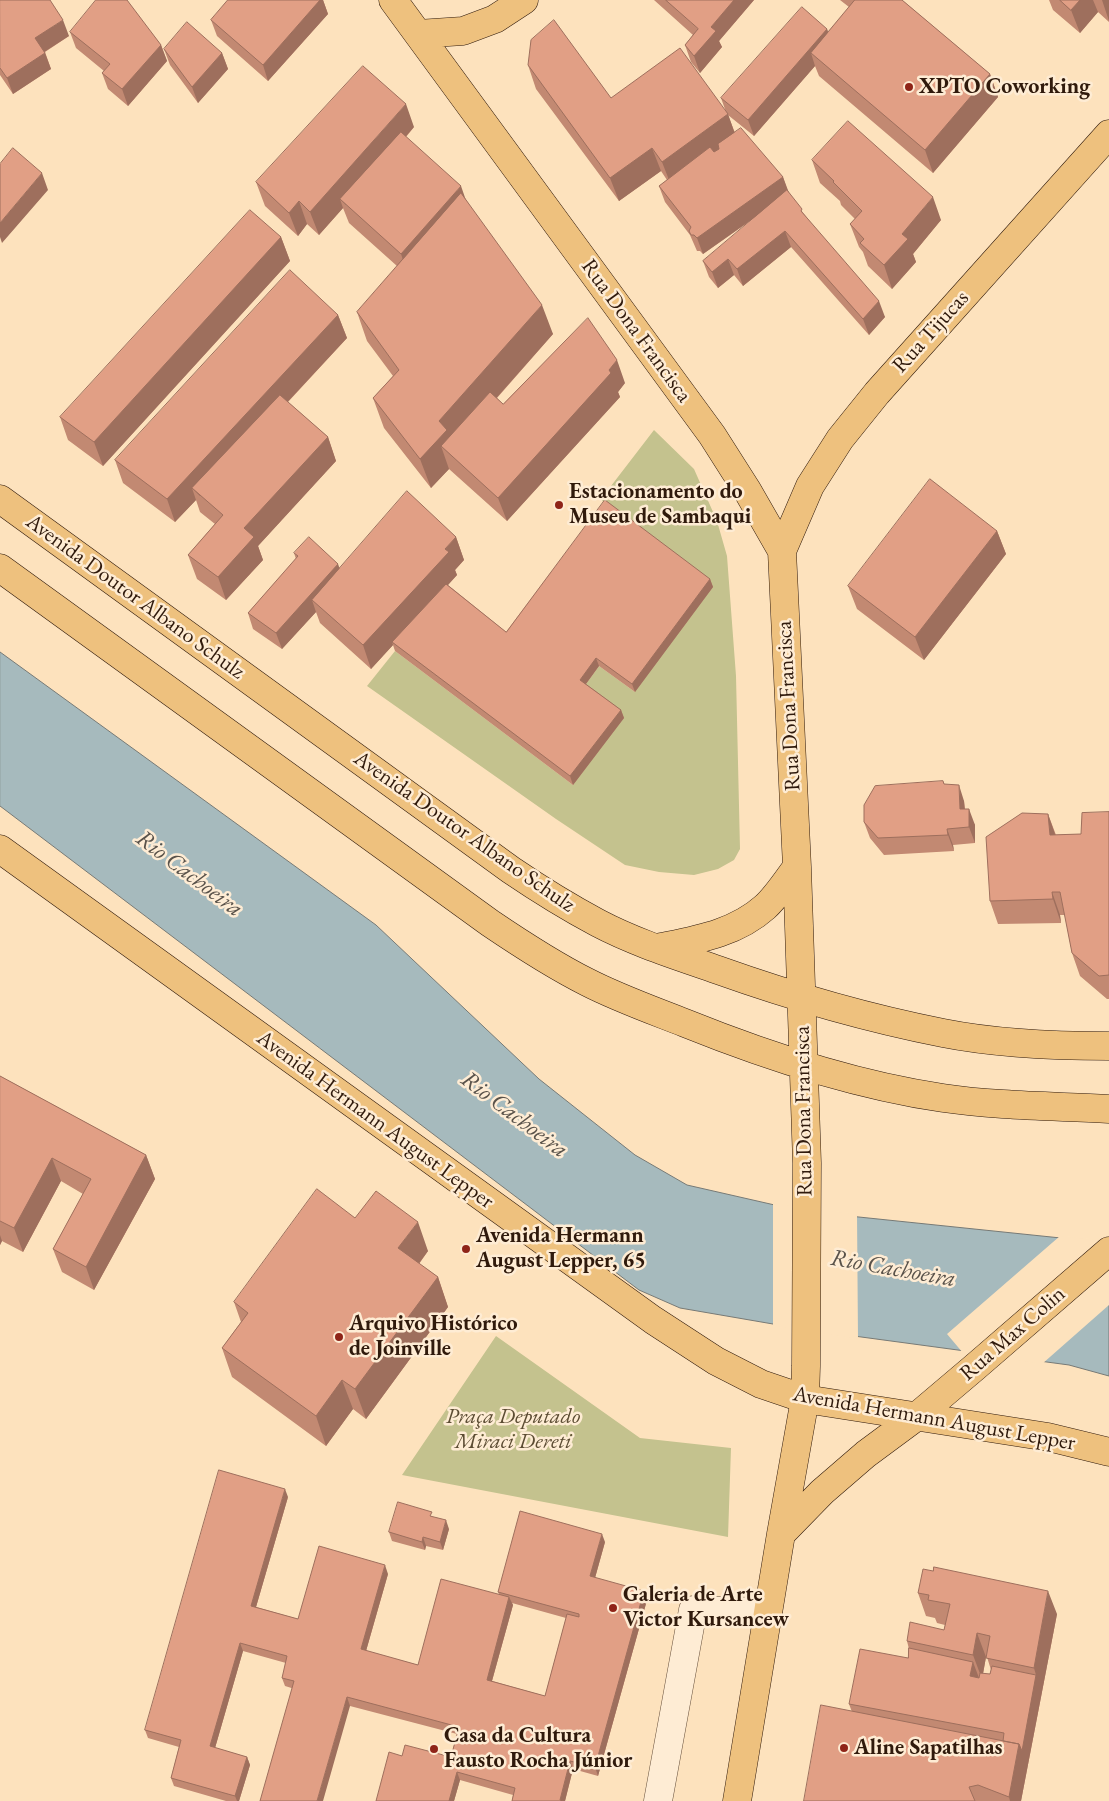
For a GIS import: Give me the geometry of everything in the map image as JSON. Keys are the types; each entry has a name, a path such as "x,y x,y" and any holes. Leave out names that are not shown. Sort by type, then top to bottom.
{"main road":[{"name":"Rua Dona Francisca","path":"393,0 712,435 747,490 782,551 802,997 807,1186 807,1346 805,1399 737,1801"},
{"path":"418,34 463,30 494,19 524,0"},
{"name":"Rua Tijucas","path":"782,551 810,486 840,440 877,393 1109,134"},
{"name":"Avenida Doutor Albano Schulz","path":"0,499 511,870 599,924 656,948 742,979 802,997 944,1034 1022,1044 1109,1046"},
{"path":"0,568 490,923 535,953 587,982 642,1006 740,1044 803,1065 888,1088 943,1098 1109,1109"},
{"name":"Avenida Hermann August Lepper","path":"0,850 653,1320 716,1361 762,1384 805,1399 1048,1437 1109,1452"},
{"path":"656,948 706,938 740,925 765,906 797,867"},
{"name":"Rua Max Colin","path":"916,1417 1109,1251"},
{"path":"781,1534 822,1492 866,1454 916,1417"}],"lane":[{"path":"658,1801 694,1610 768,1612"}],"green space":[{"path":"654,430 694,469 717,521 727,556 736,676 740,849 734,860 718,869 694,875 659,872 625,865 556,819 367,686 395,651 573,785 583,688 599,666 635,692 608,508 601,499"},
{"name":"Praça Deputado Miraci Dereti","path":"496,1336 640,1438 731,1448 728,1537 402,1475"}],"water":[{"name":"Rio Cachoeira","path":"0,652 376,925 539,1079 635,1155 687,1185 801,1211 1109,1243 1109,1376 1069,1365 802,1329 680,1308 639,1290 0,806"}],"pier":[{"path":"773,1202 802,1208 857,1214 858,1339 773,1326"},
{"path":"1060,1236 1109,1241 1109,1305 1042,1364 963,1353 947,1334"}],"building":[{"path":"0,0 50,0 63,20 35,38 45,53 7,78 0,68"},
{"path":"96,0 127,0 161,45 122,89 102,73 110,64 70,32"},
{"path":"228,0 320,0 263,65 211,20"},
{"path":"666,0 734,0 711,27 716,31 694,56 685,45 698,29"},
{"name":"XPTO Coworking","path":"855,0 902,0 990,74 925,150 811,53"},
{"path":"1060,0 1080,0 1071,10"},
{"path":"802,7 827,29 748,120 721,98"},
{"path":"554,20 611,98 680,48 728,114 662,162 652,148 610,178 528,65 531,40"},
{"path":"187,22 222,53 192,87 164,49"},
{"path":"363,66 406,104 310,212 299,201 289,213 256,182"},
{"path":"848,121 933,197 902,234 908,239 884,265 860,243 864,239 850,224 862,211 812,160"},
{"path":"741,128 783,177 697,238 691,235 689,231 691,227 659,186 710,147 714,152 719,149 718,144"},
{"path":"401,132 461,186 401,254 340,199"},
{"path":"13,148 42,173 0,223 0,164"},
{"path":"787,190 802,209 801,211 879,301 863,319 785,231 737,269 728,259 712,272 703,261"},
{"path":"461,193 542,305 439,421 447,430 420,459 373,398 399,370 357,312"},
{"path":"250,210 281,237 94,442 60,417"},
{"path":"290,270 338,315 167,499 115,460"},
{"path":"588,318 617,360 609,370 611,373 498,498 441,446 490,392 503,404"},
{"path":"280,395 328,437 244,528 254,537 218,577 188,555 223,515 192,488"},
{"path":"930,479 997,531 915,637 848,586"},
{"path":"407,491 456,537 445,549 449,552 363,645 312,600"},
{"path":"605,500 710,579 632,684 596,658 580,680 621,710 570,776 392,642 446,584 506,632"},
{"path":"309,537 338,564 276,633 248,613 298,556 294,553"},
{"path":"943,781 944,784 959,785 960,809 969,809 969,827 947,829 948,835 878,838 864,822 864,805 875,786"},
{"path":"1109,812 1109,975 1099,976 1072,953 1060,892 1052,892 1053,899 990,901 986,837 1022,813 1048,814 1050,835 1081,834 1082,813"},
{"path":"0,1076 146,1155 86,1267 53,1249 91,1179 52,1158 14,1228 0,1221"},
{"name":"Arquivo Histórico de Joinville","path":"317,1189 355,1218 376,1191 418,1222 398,1248 438,1277 355,1389 342,1380 316,1416 222,1348 248,1313 234,1302"},
{"path":"219,1470 285,1489 251,1606 298,1619 319,1546 385,1565 361,1649 418,1665 441,1579 509,1597 487,1680 545,1696 567,1614 579,1617 579,1614 498,1592 520,1511 602,1534 590,1576 644,1591 595,1767 570,1761 560,1800 563,1801 512,1801 515,1788 457,1772 449,1801 376,1801 389,1752 402,1756 405,1745 451,1757 459,1727 347,1697 317,1801 260,1801 294,1681 282,1678 287,1656 240,1643 210,1746 247,1757 235,1796 171,1778 181,1740 145,1730"},
{"path":"398,1502 432,1512 430,1516 446,1520 440,1542 423,1537 422,1542 389,1532"},
{"path":"934,1567 1048,1591 1034,1668 986,1658 990,1636 977,1633 973,1655 907,1641 910,1622 944,1630 950,1604 928,1600 929,1595 918,1593 923,1569 933,1571"},
{"path":"909,1648 973,1662 970,1676 979,1678 980,1673 990,1674 992,1666 1036,1675 1022,1751 1019,1744 1003,1741 1004,1733 849,1704 860,1649 908,1658"},
{"path":"821,1705 1019,1744 1009,1797 978,1785 969,1787 975,1801 804,1801"}],"place":[{"name":"XPTO Coworking","path":"909,87"},
{"name":"Estacionamento do Museu de Sambaqui","path":"559,505"},
{"name":"Avenida Hermann August Lepper, 65","path":"466,1249"},
{"name":"Arquivo Histórico de Joinville","path":"339,1337"},
{"name":"Galeria de Arte Victor Kursancew","path":"613,1608"},
{"name":"Aline Sapatilhas","path":"844,1748"},
{"name":"Casa da Cultura Fausto Rocha Júnior","path":"434,1749"}]}
